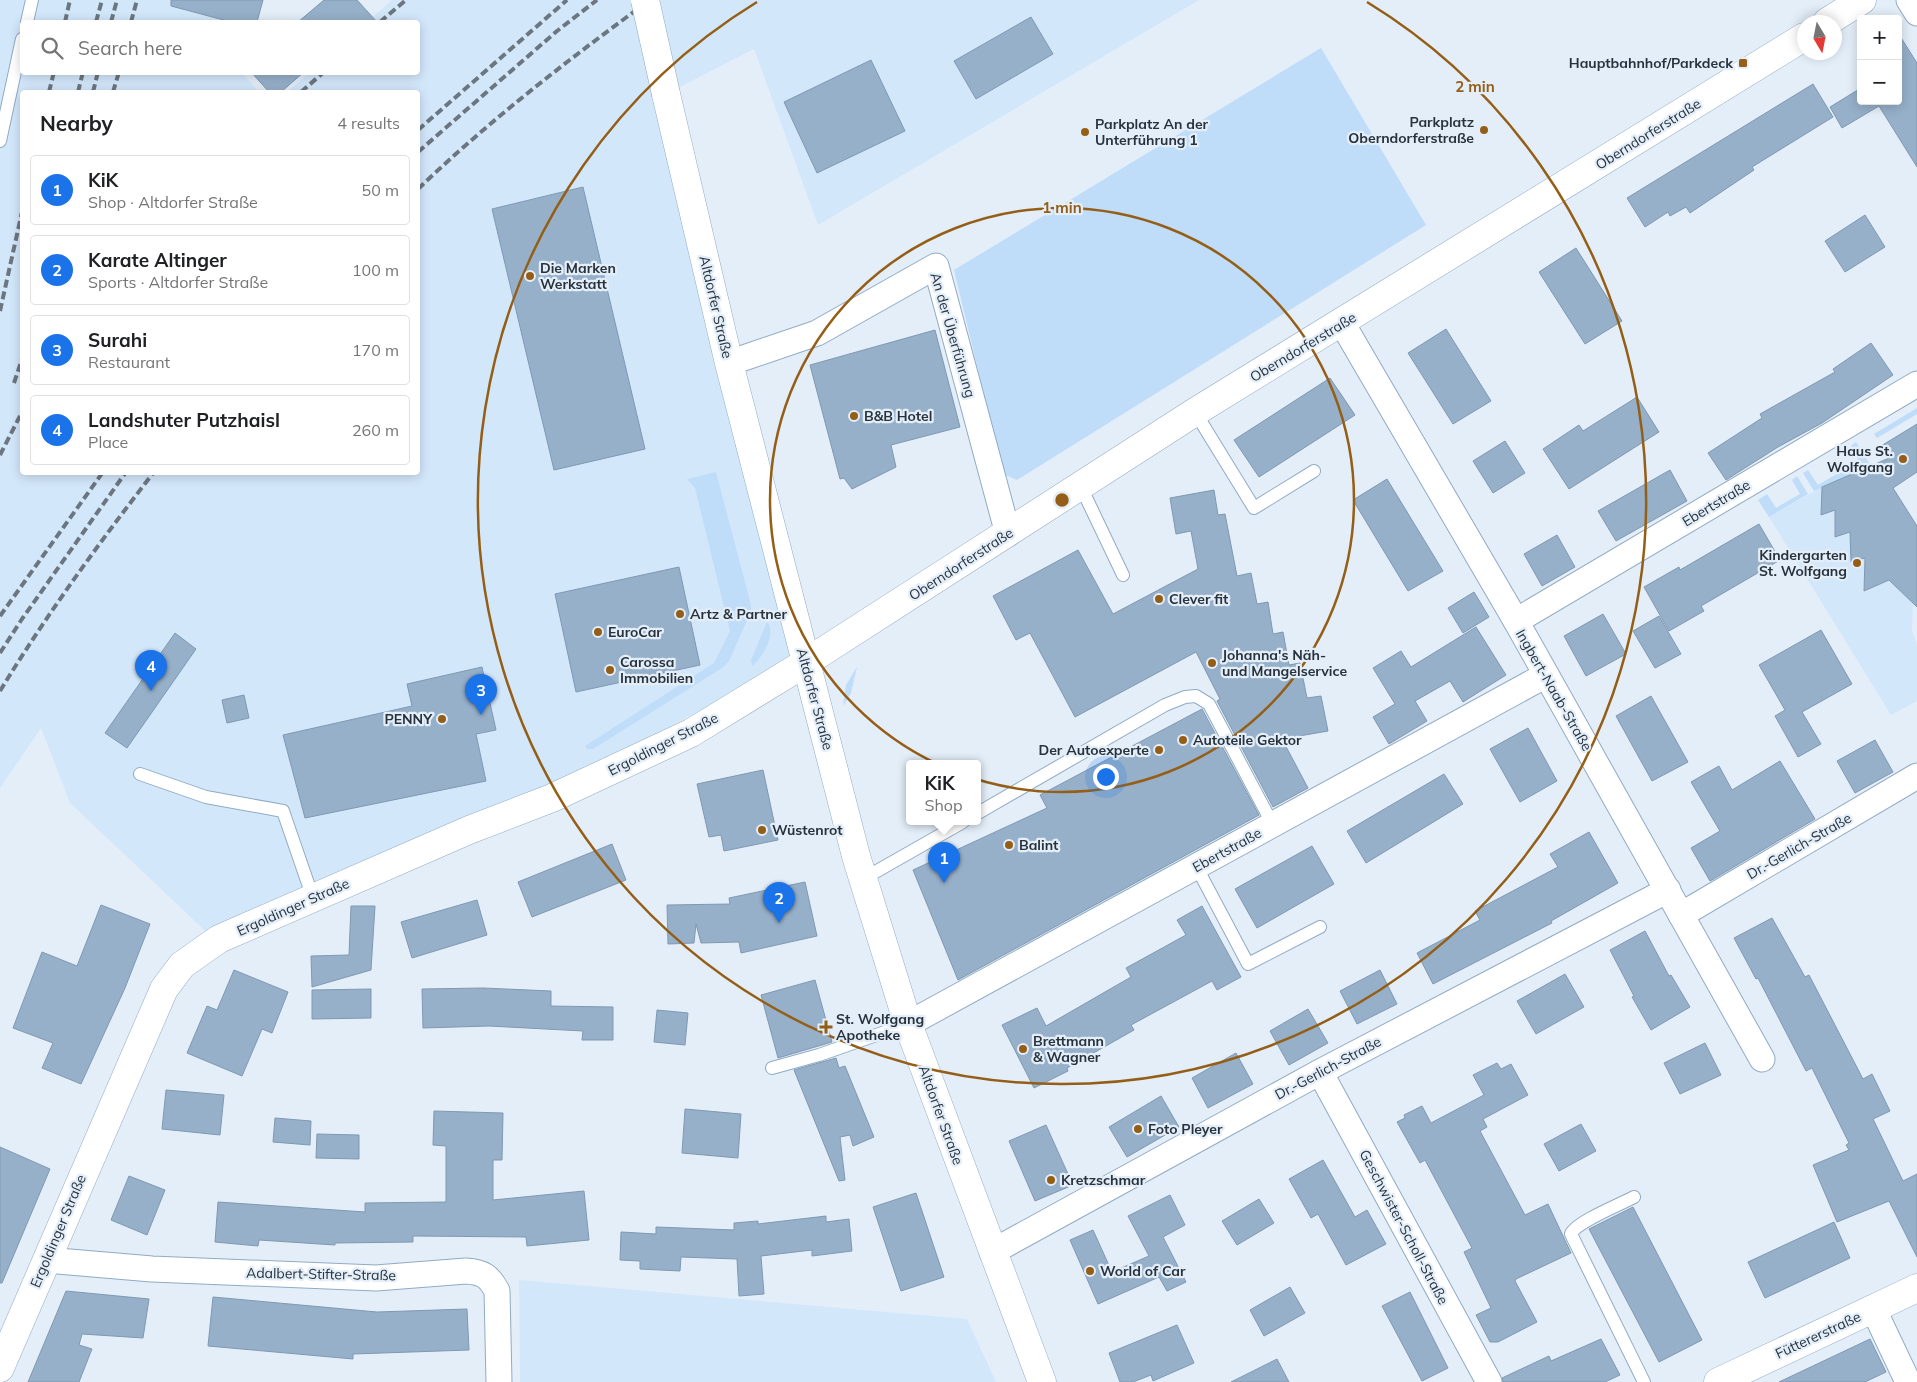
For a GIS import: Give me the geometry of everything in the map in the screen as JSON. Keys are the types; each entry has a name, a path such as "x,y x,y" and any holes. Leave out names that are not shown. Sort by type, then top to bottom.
{"main road":[{"name":"Altdorfer Straße","path":"644,0 729,363 805,663 863,879 908,1024 1042,1382"},
{"path":"1838,15 1862,0"},
{"name":"Oberndorferstraße","path":"805,663 1195,412 1797,41"},
{"name":"Ergoldinger Straße","path":"0,1368 164,989 172,976 196,953 219,939 469,830 552,798 692,733 805,663"},
{"name":"Füttererstraße","path":"1718,1382 1917,1288"}],"street":[{"path":"1909,0 1917,13"},
{"name":"An der Überführung","path":"729,363 817,333 936,266 1008,534"},
{"name":"Ingbert-Naab-Straße","path":"1342,323 1516,621 1762,1059"},
{"name":"Ebertstraße","path":"1516,621 1917,384"},
{"name":"Ebertstraße","path":"908,1024 1546,675"},
{"name":"Dr.-Gerlich-Straße","path":"1681,915 1917,776"},
{"name":"Dr.-Gerlich-Straße","path":"992,1252 1320,1072 1668,890"},
{"name":"Geschwister-Scholl-Straße","path":"1320,1072 1489,1382"},
{"name":"Adalbert-Stifter-Straße","path":"46,1260 152,1269 376,1278 466,1271 480,1272 490,1278 497,1291 498,1382"},
{"path":"1872,1308 1908,1382"}],"lane":[{"path":"27,20 32,0"},
{"path":"0,141 20,49"},
{"path":"1195,412 1254,508 1314,470"},
{"path":"1081,487 1123,576"},
{"path":"981,811 1165,705 1185,697 1196,696 1209,704 1272,825"},
{"path":"140,774 206,797 283,811 312,898"},
{"path":"863,879 958,825"},
{"path":"1196,866 1248,964 1320,927"},
{"path":"772,1068 819,1055 908,1024"},
{"path":"1634,1197 1573,1229 1571,1234 1644,1382"}],"shaded area":[{"path":"0,0 185,0 183,10 223,20 20,20 20,75 244,75 257,90 20,90 20,475 420,475 420,90 289,90 307,75 420,75 420,20 369,20 392,0 1199,0 818,225 754,49 666,94 805,657 524,801 216,941 70,803 41,728 0,788"},
{"path":"1321,48 1426,225 1017,480 1003,474 954,270"},
{"path":"1917,408 1917,414 1877,438 1874,434"},
{"path":"1856,442 1871,466 1814,491 1803,473 1808,470 1818,485 1859,461 1851,446"},
{"path":"716,472 751,605 751,611 729,661 722,668 593,749 587,749 585,746 714,663 730,631 695,488 687,479"},
{"path":"1797,476 1808,494 1769,517 1758,500 1767,494 1776,508 1800,494 1792,480"},
{"name":"Kindergarten St. Wolfgang","path":"1886,476 1917,526 1917,601 1913,603 1912,631 1917,645 1917,701 1891,715 1769,517 1822,487"},
{"path":"767,622 770,626 770,638 764,651 752,666 751,660"},
{"path":"857,667 851,693 843,706 846,685"},
{"path":"519,1280 967,1319 996,1382 520,1382"}],"building":[{"path":"171,0 263,0 258,20 224,20 171,6"},
{"path":"324,0 357,0 375,20 300,20"},
{"path":"1031,17 1053,54 976,99 954,61"},
{"path":"1902,39 1917,63 1917,167 1879,106 1842,128 1830,107 1857,90 1857,105 1902,105"},
{"path":"871,60 905,131 817,173 784,102"},
{"path":"254,75 301,75 283,90 267,90"},
{"path":"1813,84 1833,117 1752,167 1754,170 1690,213 1686,207 1670,216 1668,212 1645,227 1627,198"},
{"path":"583,187 645,449 554,470 492,209"},
{"path":"1865,215 1885,247 1845,272 1825,241"},
{"path":"1576,248 1622,321 1585,344 1539,272"},
{"path":"1446,329 1491,401 1453,424 1408,353"},
{"path":"935,330 960,427 891,445 896,467 852,489 844,478 840,479 810,365"},
{"path":"1871,343 1893,375 1822,423 1778,447 1726,480 1708,453 1762,418 1760,414 1835,372 1833,369"},
{"path":"1330,378 1355,415 1259,477 1234,440"},
{"path":"1637,397 1659,432 1569,489 1543,449 1579,425 1583,431"},
{"path":"1917,424 1917,472 1893,488 1917,526 1917,607 1889,580 1864,591 1865,558 1851,562 1850,532 1835,537 1835,510 1821,515 1822,487 1889,458 1881,446"},
{"path":"1505,441 1525,473 1493,493 1473,461"},
{"path":"1670,470 1687,501 1616,541 1598,511"},
{"path":"1387,479 1443,571 1408,591 1353,500"},
{"path":"1214,490 1218,515 1225,514 1237,576 1251,573 1257,604 1268,602 1273,634 1283,632 1289,665 1300,663 1307,698 1321,696 1328,731 1282,739 1308,788 1273,807 1217,701 1220,699 1196,652 1075,717 1030,633 1016,640 993,596 1078,550 1113,614 1198,569 1191,531 1176,534 1170,498"},
{"path":"1759,524 1780,560 1701,606 1704,611 1669,631 1644,587 1679,567 1680,570"},
{"path":"1557,535 1575,567 1542,586 1524,554"},
{"path":"679,567 700,665 576,692 555,594"},
{"path":"1474,592 1489,617 1463,633 1448,608"},
{"path":"1603,614 1626,654 1586,676 1564,636"},
{"path":"1659,616 1681,654 1655,668 1633,631"},
{"path":"1476,627 1506,675 1463,702 1450,681 1415,701 1427,721 1389,744 1373,717 1395,704 1373,668 1401,651 1411,667"},
{"path":"1821,630 1852,684 1802,712 1821,744 1798,757 1775,716 1785,710 1759,665"},
{"path":"175,633 196,649 127,748 105,733"},
{"path":"482,667 496,730 476,734 486,781 305,818 283,735 412,706 407,684"},
{"path":"244,695 249,718 227,723 222,700"},
{"path":"1651,696 1688,762 1652,781 1616,716"},
{"path":"1202,709 1259,815 958,980 913,870 1047,808 1040,795"},
{"path":"1528,728 1557,781 1520,802 1490,749"},
{"path":"1875,740 1893,772 1855,793 1837,761"},
{"path":"1780,761 1815,819 1710,881 1691,848 1720,831 1691,782 1719,766 1732,790"},
{"path":"763,770 778,840 724,851 721,835 709,837 697,784"},
{"path":"1444,774 1463,804 1366,863 1347,831"},
{"path":"1589,832 1618,883 1551,921 1552,923 1433,984 1417,953 1480,920 1475,911 1558,867 1550,854"},
{"path":"612,844 626,880 532,917 518,882"},
{"path":"1312,846 1334,884 1257,928 1235,889"},
{"path":"805,882 817,936 741,953 739,942 701,943 696,924 694,943 668,944 667,905 730,904 729,898"},
{"path":"477,900 487,935 412,958 401,922"},
{"path":"101,905 150,924 125,988 81,1084 42,1068 53,1043 13,1028 42,952 77,966"},
{"path":"351,906 375,906 371,970 312,987 311,956 349,955"},
{"path":"1202,906 1241,977 1217,990 1212,981 1131,1025 1134,1030 1067,1068 1068,1071 1034,1088 1002,1025 1037,1008 1046,1026 1131,977 1126,968 1186,935 1177,920"},
{"path":"1772,918 1805,977 1809,975 1863,1079 1872,1074 1890,1111 1873,1119 1903,1181 1917,1174 1917,1257 1889,1201 1837,1222 1813,1165 1849,1150 1846,1145 1849,1143 1812,1068 1806,1071 1758,978 1756,979 1734,938"},
{"path":"1645,931 1669,976 1671,975 1690,1007 1651,1030 1632,997 1634,996 1610,950"},
{"path":"234,970 288,992 272,1033 262,1029 242,1076 187,1053 207,1006 217,1010"},
{"path":"1380,970 1397,1004 1357,1024 1340,991"},
{"path":"1565,974 1584,1007 1536,1034 1517,1001"},
{"path":"815,980 832,1042 778,1058 761,995"},
{"path":"483,988 551,991 551,1006 613,1007 613,1040 582,1040 583,1031 489,1026 423,1028 422,989"},
{"path":"371,989 371,1018 312,1019 312,990"},
{"path":"1308,1009 1328,1043 1289,1065 1270,1031"},
{"path":"657,1010 688,1013 685,1045 654,1042"},
{"path":"1705,1043 1721,1075 1680,1094 1664,1063"},
{"path":"1236,1053 1253,1084 1208,1108 1192,1078"},
{"path":"836,1058 839,1068 845,1066 874,1137 853,1146 850,1135 840,1137 845,1180 839,1181 794,1070"},
{"path":"1497,1063 1501,1069 1511,1064 1528,1095 1483,1119 1487,1127 1480,1131 1525,1215 1548,1204 1571,1253 1516,1279 1515,1281 1537,1322 1498,1342 1490,1342 1476,1315 1491,1308 1464,1252 1472,1248 1425,1160 1420,1163 1397,1122 1405,1118 1404,1115 1422,1106 1431,1123 1484,1095 1473,1075"},
{"path":"166,1090 224,1095 220,1135 162,1129"},
{"path":"1161,1096 1179,1127 1127,1157 1109,1127"},
{"path":"685,1109 741,1114 738,1158 682,1153"},
{"path":"434,1111 503,1113 502,1160 493,1160 493,1200 584,1191 589,1240 527,1246 526,1237 413,1236 413,1242 335,1243 335,1245 259,1240 258,1246 215,1242 218,1202 365,1212 365,1203 446,1202 446,1146 433,1145"},
{"path":"275,1118 311,1121 310,1145 273,1142"},
{"path":"1581,1124 1596,1151 1559,1171 1544,1144"},
{"path":"1046,1125 1073,1185 1035,1201 1009,1141"},
{"path":"317,1134 359,1135 359,1159 316,1158"},
{"path":"0,1147 50,1169 2,1283 0,1283"},
{"path":"1323,1160 1355,1217 1367,1210 1386,1244 1346,1265 1318,1214 1311,1218 1289,1179"},
{"path":"129,1176 165,1190 147,1235 111,1220"},
{"path":"916,1193 944,1277 901,1291 873,1207"},
{"path":"1170,1195 1185,1225 1163,1237 1186,1282 1167,1291 1159,1277 1098,1304 1070,1240 1093,1230 1112,1272 1149,1256 1128,1216"},
{"path":"1259,1199 1274,1223 1237,1245 1222,1221"},
{"path":"1633,1207 1702,1340 1659,1362 1589,1229"},
{"path":"826,1216 826,1222 849,1219 852,1251 812,1256 812,1250 761,1256 764,1294 739,1296 737,1259 681,1257 680,1271 640,1269 640,1261 620,1260 621,1232 656,1234 656,1227 734,1230 734,1223 758,1221 758,1224"},
{"path":"1834,1222 1850,1258 1765,1298 1748,1262"},
{"path":"1290,1287 1305,1313 1264,1336 1250,1310"},
{"path":"66,1291 149,1299 143,1338 82,1334 79,1345 92,1349 79,1382 28,1382"},
{"path":"1410,1292 1448,1368 1422,1381 1382,1306"},
{"path":"213,1297 377,1312 467,1309 469,1350 353,1354 353,1359 208,1346"},
{"path":"1177,1325 1194,1363 1153,1381 1151,1375 1133,1382 1120,1382 1109,1353"},
{"path":"1601,1339 1620,1375 1605,1382 1503,1382 1502,1378 1549,1356 1551,1361"},
{"path":"1870,1339 1886,1372 1865,1382 1779,1382"},
{"path":"1277,1359 1289,1382 1231,1382"}],"railway":[{"path":"65,20 70,0"},
{"path":"97,20 102,0"},
{"path":"112,20 117,0"},
{"path":"132,20 137,0"},
{"path":"382,20 406,0"},
{"path":"420,128 567,0"},
{"path":"420,150 557,31 597,0"},
{"path":"420,187 445,163 531,91 650,0"},
{"path":"50,90 53,75"},
{"path":"78,90 82,75"},
{"path":"94,90 97,75"},
{"path":"114,90 118,75"},
{"path":"303,90 321,75"},
{"path":"0,311 20,221"},
{"path":"14,383 20,365"},
{"path":"0,455 20,416"},
{"path":"0,616 101,475"},
{"path":"0,653 124,475"},
{"path":"0,691 74,579 152,475"}],"place":[{"name":"Hauptbahnhof/Parkdeck","path":"1743,63"},
{"name":"Parkplatz Oberndorferstraße","path":"1484,130"},
{"name":"Parkplatz An der Unterführung 1","path":"1085,132"},
{"name":"Die Marken Werkstatt","path":"530,276"},
{"name":"B&B Hotel","path":"854,416"},
{"name":"Haus St. Wolfgang","path":"1903,459"},
{"name":"Kindergarten St. Wolfgang","path":"1857,563"},
{"name":"Clever fit","path":"1159,599"},
{"name":"Artz & Partner","path":"680,614"},
{"name":"EuroCar","path":"598,632"},
{"name":"Johanna's Näh- und Mangelservice","path":"1212,663"},
{"name":"Carossa Immobilien","path":"610,670"},
{"name":"Landshuter Putzhaisl","path":"151,691"},
{"name":"Surahi","path":"481,715"},
{"name":"PENNY","path":"442,719"},
{"name":"Autoteile Gektor","path":"1183,740"},
{"name":"Der Autoexperte","path":"1159,750"},
{"name":"Wüstenrot","path":"762,830"},
{"name":"Balint","path":"1009,845"},
{"name":"KiK","path":"944,883"},
{"name":"Karate Altinger","path":"779,923"},
{"name":"St. Wolfgang Apotheke","path":"826,1027"},
{"name":"Brettmann & Wagner","path":"1023,1049"},
{"name":"Foto Pleyer","path":"1138,1129"},
{"name":"Kretzschmar","path":"1051,1180"},
{"name":"World of Car","path":"1090,1271"}]}
